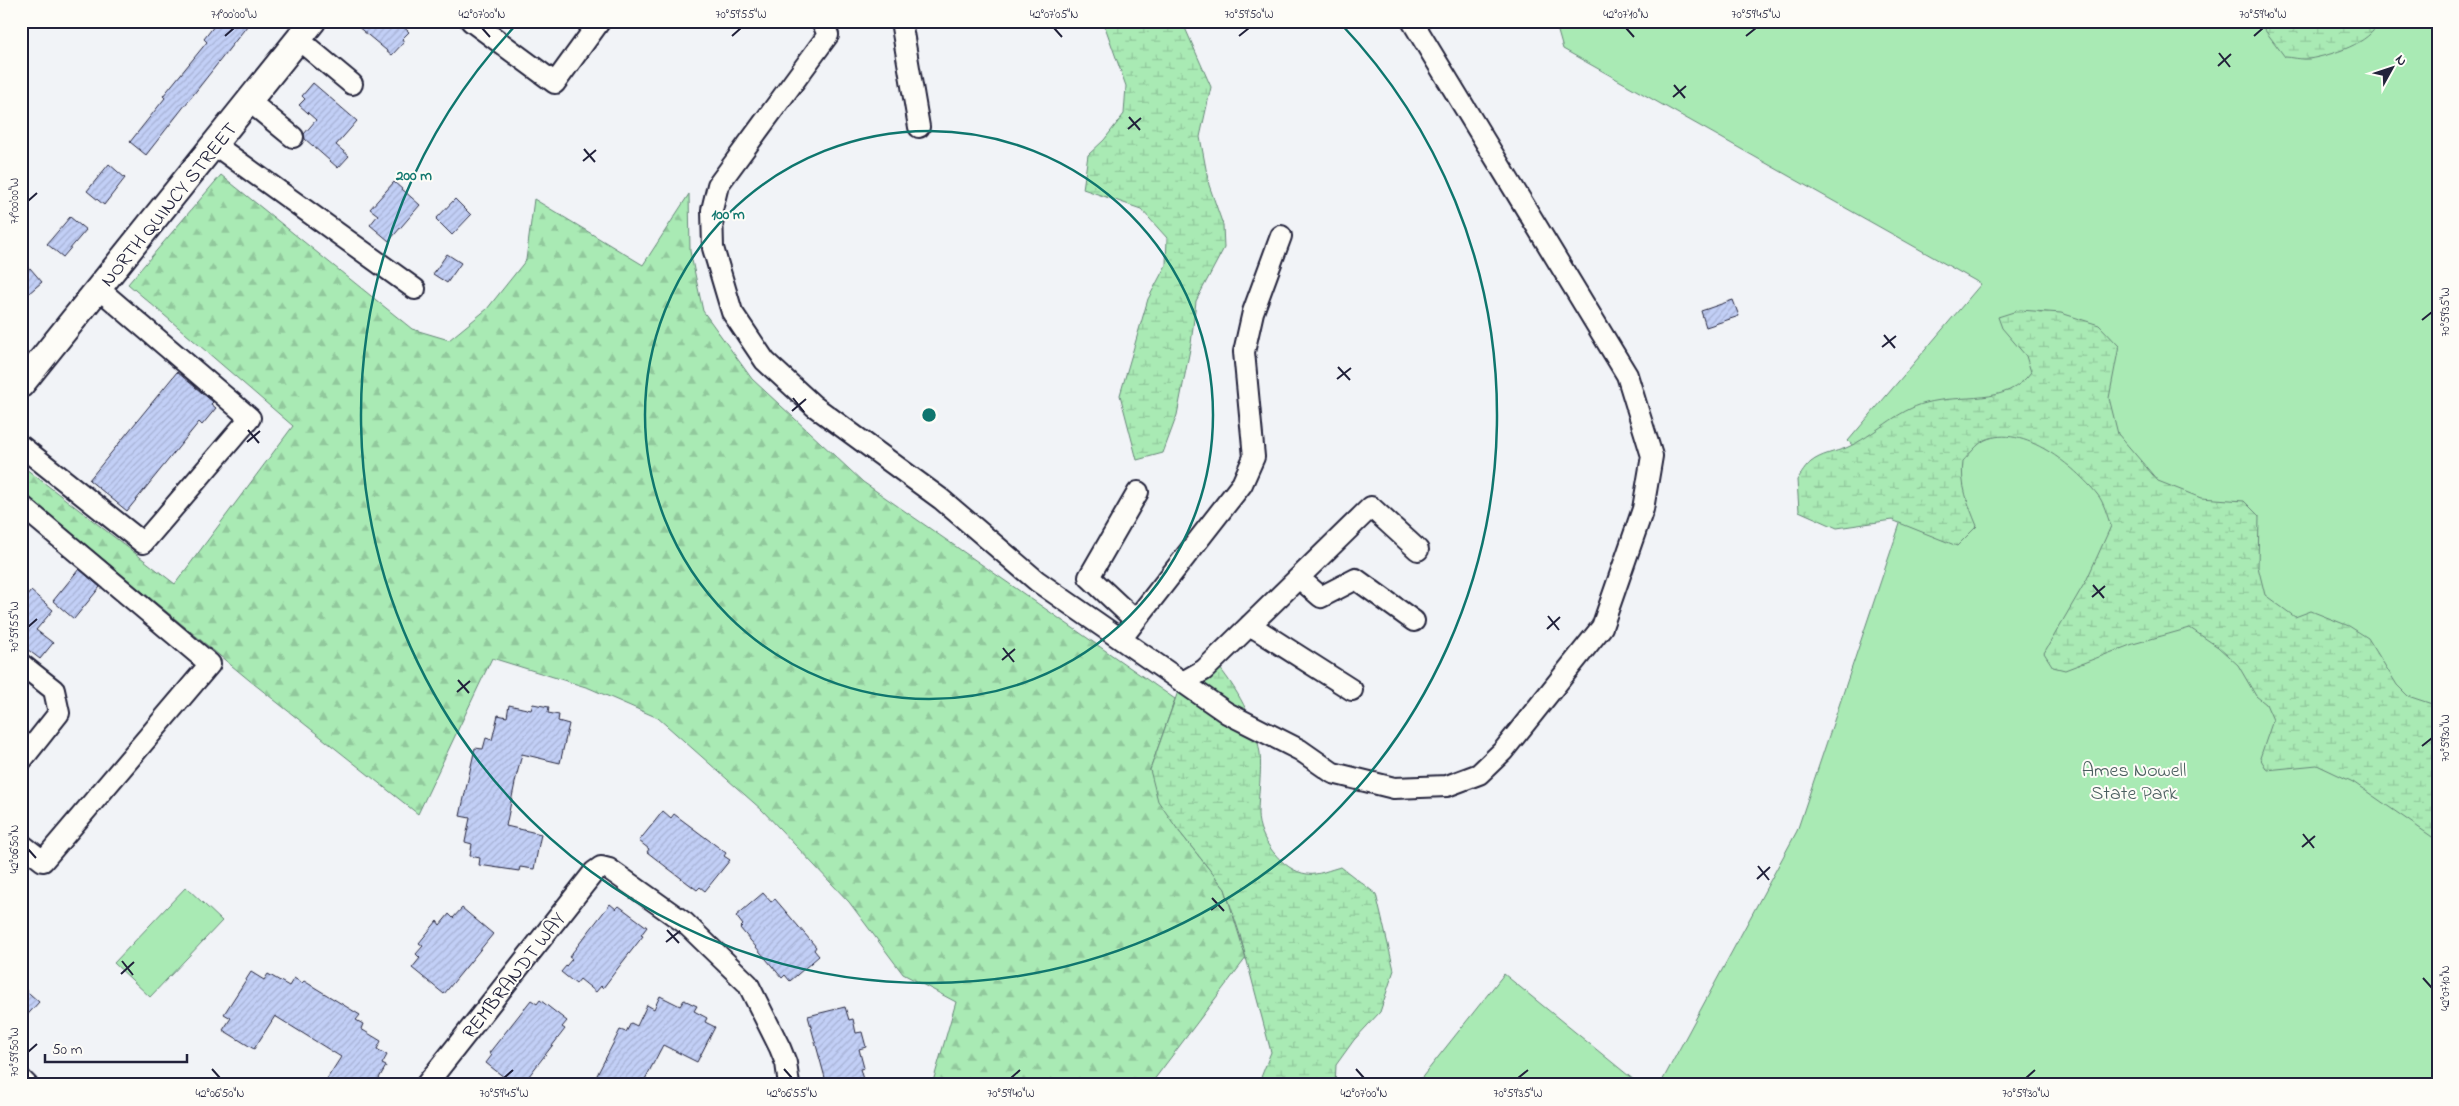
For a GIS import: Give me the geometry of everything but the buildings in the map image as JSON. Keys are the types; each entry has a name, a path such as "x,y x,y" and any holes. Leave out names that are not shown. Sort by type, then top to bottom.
{"main road":[{"name":"NORTH QUINCY STREET","path":"21,386 305,30"}],"street":[{"path":"471,21 555,83 600,21"},
{"path":"822,21 828,35 718,185 712,210 713,248 732,312 765,362 814,406 941,499 1037,581 1227,713 1300,750 1333,773 1394,788 1447,786 1479,774 1503,751 1602,627 1643,509 1652,456 1627,376 1412,21"},
{"path":"901,21 919,128"},
{"path":"305,30 352,84"},
{"path":"250,101 293,137"},
{"path":"215,145 415,289"},
{"path":"1121,639 1242,484 1254,457 1244,352 1253,312 1281,236"},
{"path":"21,446 143,543 250,418 99,289"},
{"path":"1135,620 1089,577 1138,492"},
{"path":"21,505 210,664 43,861 21,844"},
{"path":"1182,682 1204,670 1371,507 1418,550"},
{"path":"1299,578 1321,597 1356,579 1414,621"},
{"path":"1250,626 1352,690"},
{"path":"21,664 54,690 59,713 21,761"},
{"name":"REMBRANDT WAY","path":"426,1085 594,872 601,867 609,869 685,923 748,984 780,1048 786,1063 789,1085"},
{"path":"21,1079 27,1085"}],"green space":[{"path":"1103,21 1182,21 1211,87 1200,137 1209,185 1223,225 1224,248 1196,301 1191,344 1177,415 1163,453 1137,460 1120,395 1148,299 1166,265 1167,238 1141,209 1083,189 1088,155 1104,140 1124,114 1126,86"},
{"name":"Ames Nowell State Park","path":"1555,21 2438,21 2438,1085 1660,1085 1797,831 1909,497 1848,441 1981,284 1563,49"},
{"path":"2258,21 2379,21 2375,29 2359,42 2339,51 2306,59 2285,57"},
{"path":"221,175 412,329 449,340 487,309 526,260 534,199 643,265 689,194 690,251 703,311 752,379 863,482 1175,699 1150,770 1178,830 1225,889 1246,958 1150,1085 932,1085 956,1002 903,974 849,902 762,810 658,718 589,688 492,658 418,814 249,680 21,491 21,465 175,584 293,426 128,284"},
{"path":"2020,310 2061,313 2099,325 2119,346 2109,398 2118,434 2158,481 2201,498 2244,501 2259,516 2258,567 2265,595 2295,617 2311,611 2349,626 2368,638 2397,685 2408,696 2438,706 2438,841 2353,782 2317,765 2267,770 2260,758 2273,720 2266,704 2256,696 2238,665 2218,647 2190,628 2133,644 2065,670 2053,667 2044,653 2087,579 2111,526 2099,497 2087,483 2062,461 2031,442 2015,437 2000,436 1985,440 1963,461 1964,486 1977,526 1957,546 1892,520 1837,528 1799,511 1797,480 1807,466 1815,459 1856,443 1915,406 1940,400 1996,395 2021,383 2031,372 2026,356 2002,328 1998,317"},
{"path":"1215,662 1244,704 1254,728 1260,753 1259,823 1262,833 1273,852 1289,867 1307,874 1320,873 1341,867 1376,894 1394,970 1380,1012 1354,1040 1336,1065 1335,1085 1258,1085 1271,1052 1240,935 1225,889 1178,830 1158,801 1150,770 1186,669"},
{"path":"186,887 222,921 150,997 114,963"},
{"path":"1504,974 1640,1085 1416,1085"}]}
